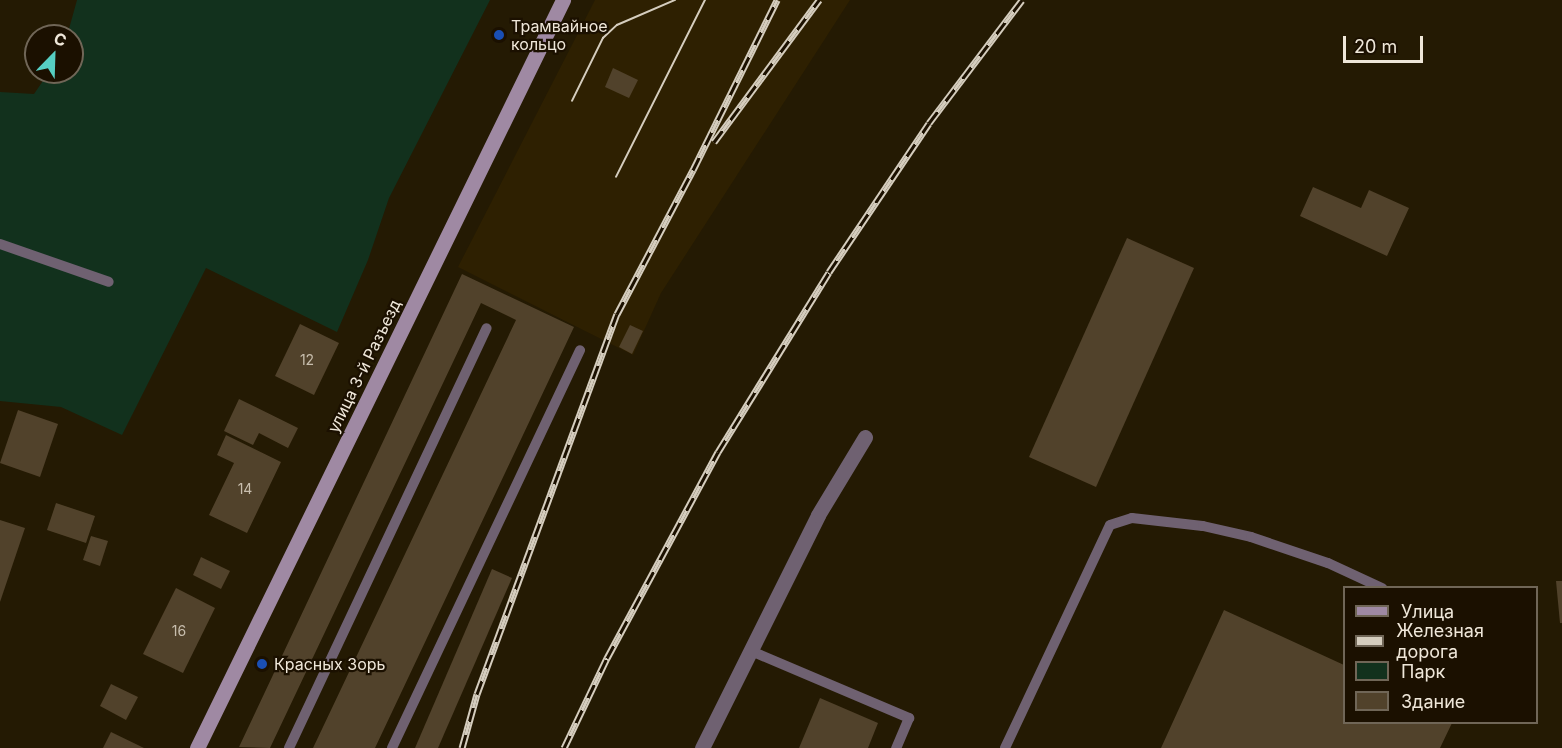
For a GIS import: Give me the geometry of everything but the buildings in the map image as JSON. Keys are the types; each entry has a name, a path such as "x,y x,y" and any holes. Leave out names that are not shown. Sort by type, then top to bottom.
{"main road":[{"name":"улица 3-й Разъезд","path":"202,746 563,0"}],"street":[{"path":"702,748 818,515 865,437"}],"lane":[{"path":"0,244 109,282"},
{"path":"289,748 488,328"},
{"path":"392,748 580,350"},
{"path":"1005,748 1110,525 1132,518 1203,526 1251,537 1328,563 1379,586"},
{"path":"751,651 909,718 896,748"}],"shaded area":[{"path":"595,0 850,0 661,293 633,355 458,267"}],"green space":[{"path":"77,0 490,0 389,198 368,260 337,332 206,268 122,435 61,407 0,401 0,92 34,94 41,84 84,84 84,24 70,24"}],"tram line":[{"path":"572,101 603,38 617,25 675,0"},
{"path":"616,177 705,0"}],"railway":[{"path":"462,748 477,694 617,314 693,170 777,0"},
{"path":"714,142 819,0"},
{"path":"564,748 607,658 718,452 829,272 929,123 1022,0"}],"place":[{"name":"Трамвайное кольцо","path":"499,35"},
{"name":"Красных Зорь","path":"262,664"}]}
